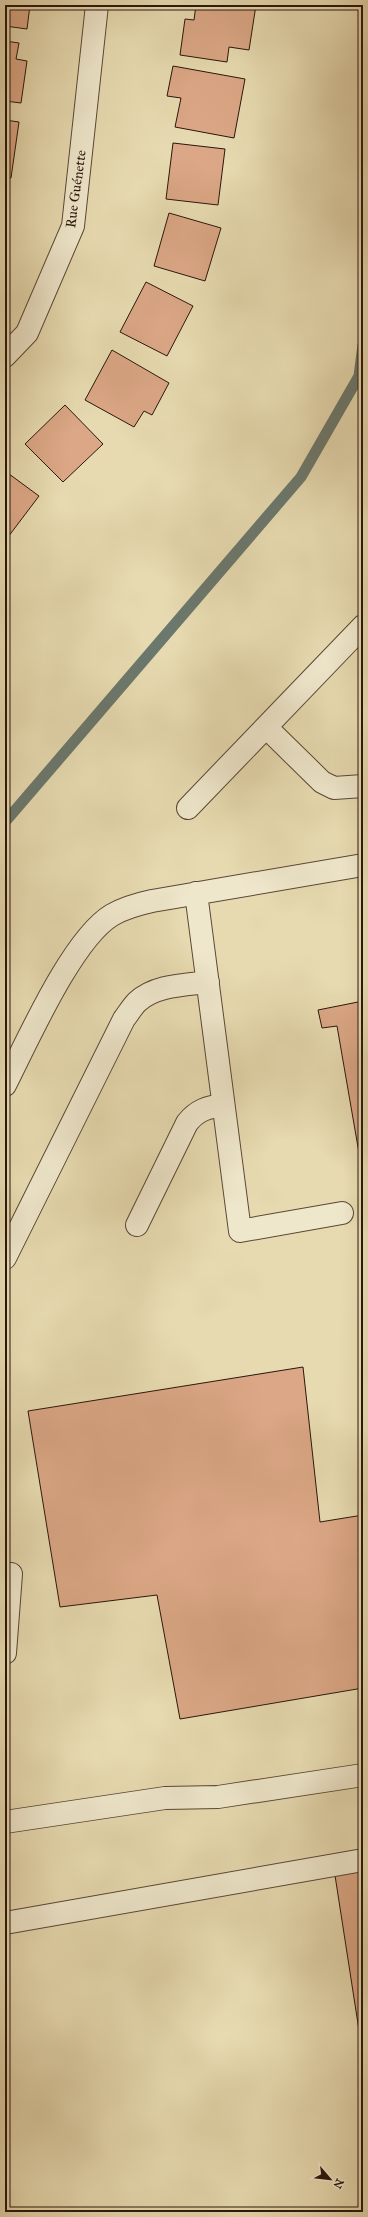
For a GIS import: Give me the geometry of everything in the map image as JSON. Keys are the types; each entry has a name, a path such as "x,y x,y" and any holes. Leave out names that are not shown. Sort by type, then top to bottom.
{"street":[{"name":"Rue Guénette","path":"5,356 27,333 74,226 97,5"},
{"path":"188,808 363,626"},
{"path":"266,728 322,782 334,788 363,786"},
{"path":"5,1085 61,978 87,939 111,916 137,905 196,893 363,865"},
{"path":"196,893 240,1231 342,1213"},
{"path":"5,1258 124,1019 137,1002 150,993 165,988 208,982"},
{"path":"138,1225 187,1123 194,1114 204,1109 223,1104"},
{"path":"5,1574 11,1574 5,1653"},
{"path":"5,1822 165,1798 218,1797 363,1775"},
{"path":"5,1922 363,1860"}],"building":[{"path":"5,5 30,5 27,29 5,26"},
{"path":"196,5 256,5 249,50 229,47 227,62 180,55 185,19 194,20"},
{"path":"5,41 19,43 16,59 27,61 21,103 5,101"},
{"path":"173,66 245,79 234,138 175,127 181,98 167,96"},
{"path":"5,120 19,122 11,178 5,177"},
{"path":"173,143 225,149 218,205 166,199"},
{"path":"169,213 221,228 205,281 154,266"},
{"path":"146,282 193,306 167,356 120,332"},
{"path":"112,350 169,383 152,415 144,411 134,427 85,400"},
{"path":"65,405 103,444 63,482 25,444"},
{"path":"5,471 39,496 5,541"},
{"path":"363,1001 363,1176 337,1026 322,1028 318,1010"},
{"path":"303,1367 320,1522 363,1515 363,1688 180,1719 157,1595 60,1607 28,1411"},
{"path":"363,1865 363,2056 334,1869"}],"waterway":[{"path":"5,822 301,477 359,376 363,345"}]}
